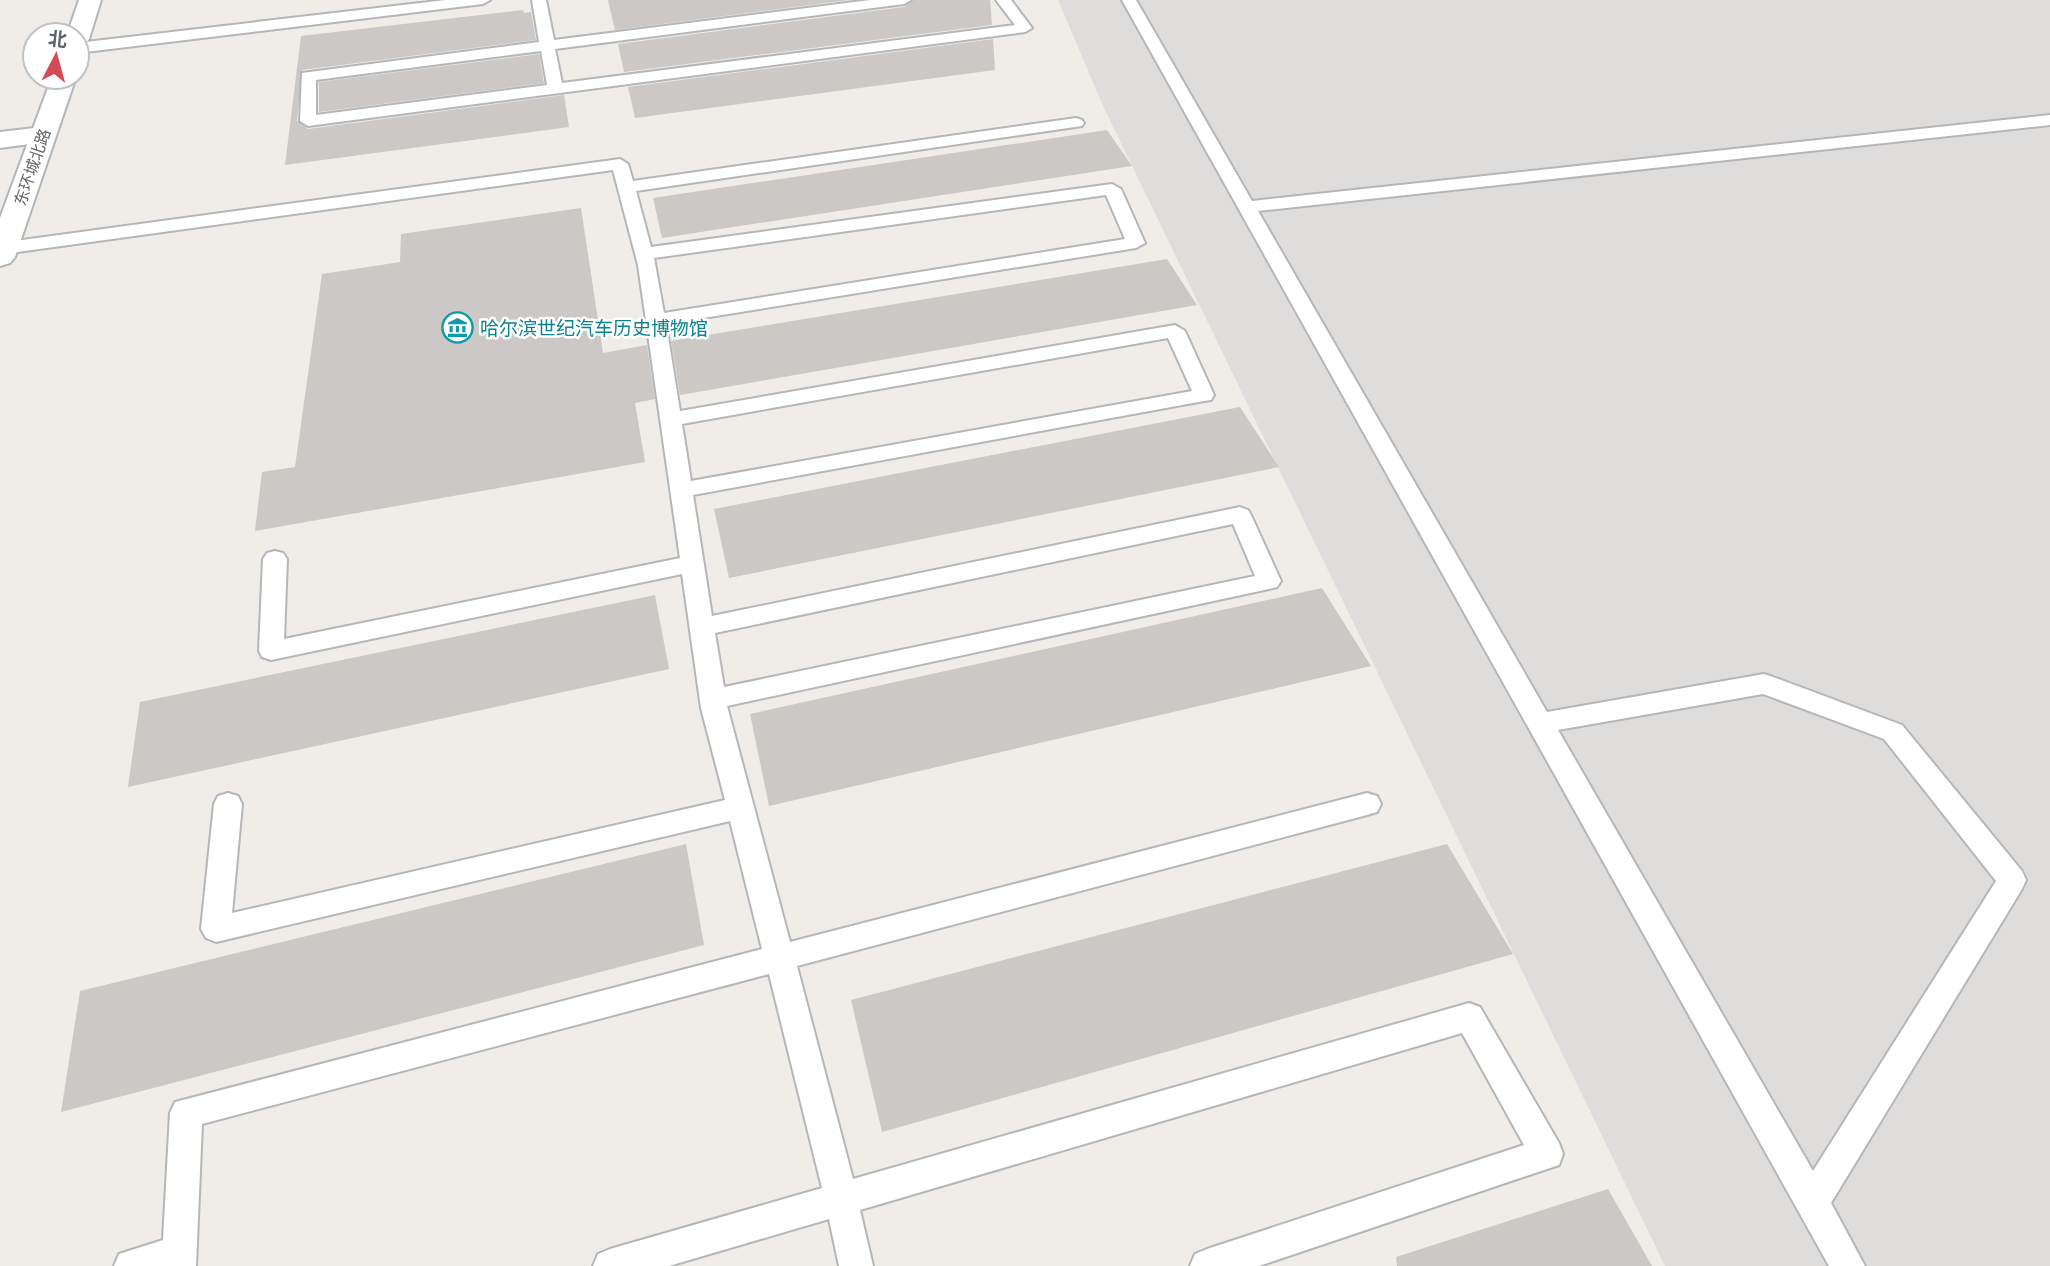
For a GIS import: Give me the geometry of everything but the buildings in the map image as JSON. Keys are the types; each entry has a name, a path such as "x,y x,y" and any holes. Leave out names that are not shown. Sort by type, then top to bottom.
{"main road":[{"path":"83,21 90,0"},
{"name":"东环城北路","path":"2,253 59,91"},
{"path":"0,140 43,135"}],"lane":[{"path":"323,0 323,19"},
{"path":"91,46 483,0"},
{"path":"539,0 555,88"},
{"path":"904,0 308,76 308,121 1025,28 1003,0"},
{"path":"1129,0 1848,1266"},
{"path":"1247,207 2050,120"},
{"path":"627,187 1076,123"},
{"path":"2,253 620,164 644,254 656,320 713,699 856,1266"},
{"path":"644,254 1112,189 1136,243 656,320"},
{"path":"671,419 1175,331 1204,395 682,491"},
{"path":"702,626 1240,515 1269,581 713,699"},
{"path":"275,559 271,651 692,563"},
{"path":"1540,723 1764,684 1893,732 2012,880 1812,1203"},
{"path":"228,804 216,929 740,808"},
{"path":"131,1266 180,1259 186,1113 1367,804"},
{"path":"610,1266 1469,1017 1547,1154 1207,1266"}],"shaded area":[{"path":"1058,0 2050,0 2050,1266 1665,1266 1103,106"}],"place":[{"name":"哈尔滨世纪汽车历史博物馆","path":"457,328"}]}
